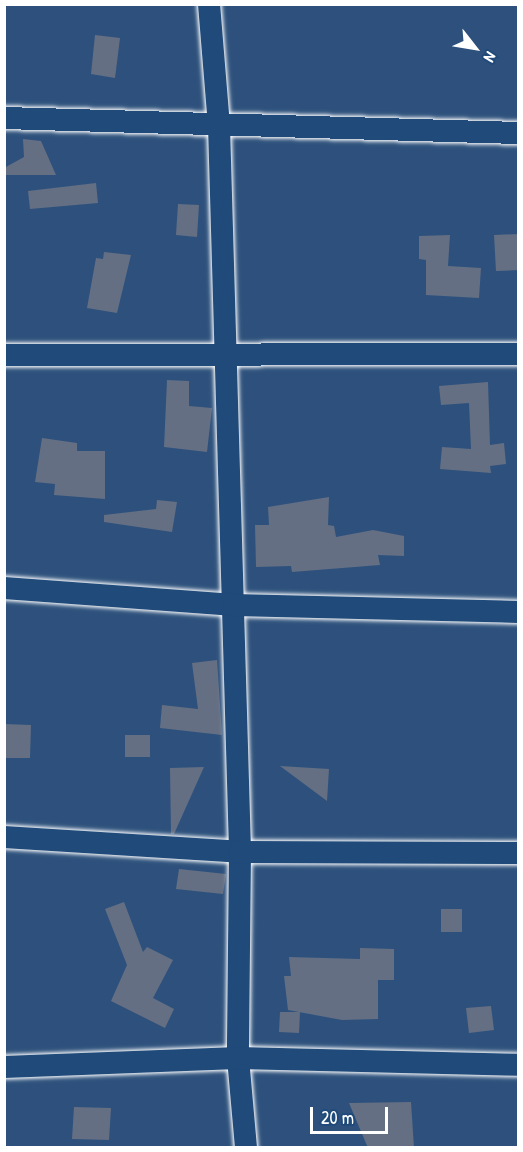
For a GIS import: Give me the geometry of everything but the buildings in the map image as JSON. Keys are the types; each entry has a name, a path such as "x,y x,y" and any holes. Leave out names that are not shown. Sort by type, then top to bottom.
{"street":[{"path":"209,4 219,126 240,852 238,1058 246,1148"},
{"path":"4,118 519,133"},
{"path":"4,355 519,354"},
{"path":"4,588 234,605 519,612"},
{"path":"4,837 240,852 519,854"},
{"path":"4,1067 238,1058 519,1065"}]}
